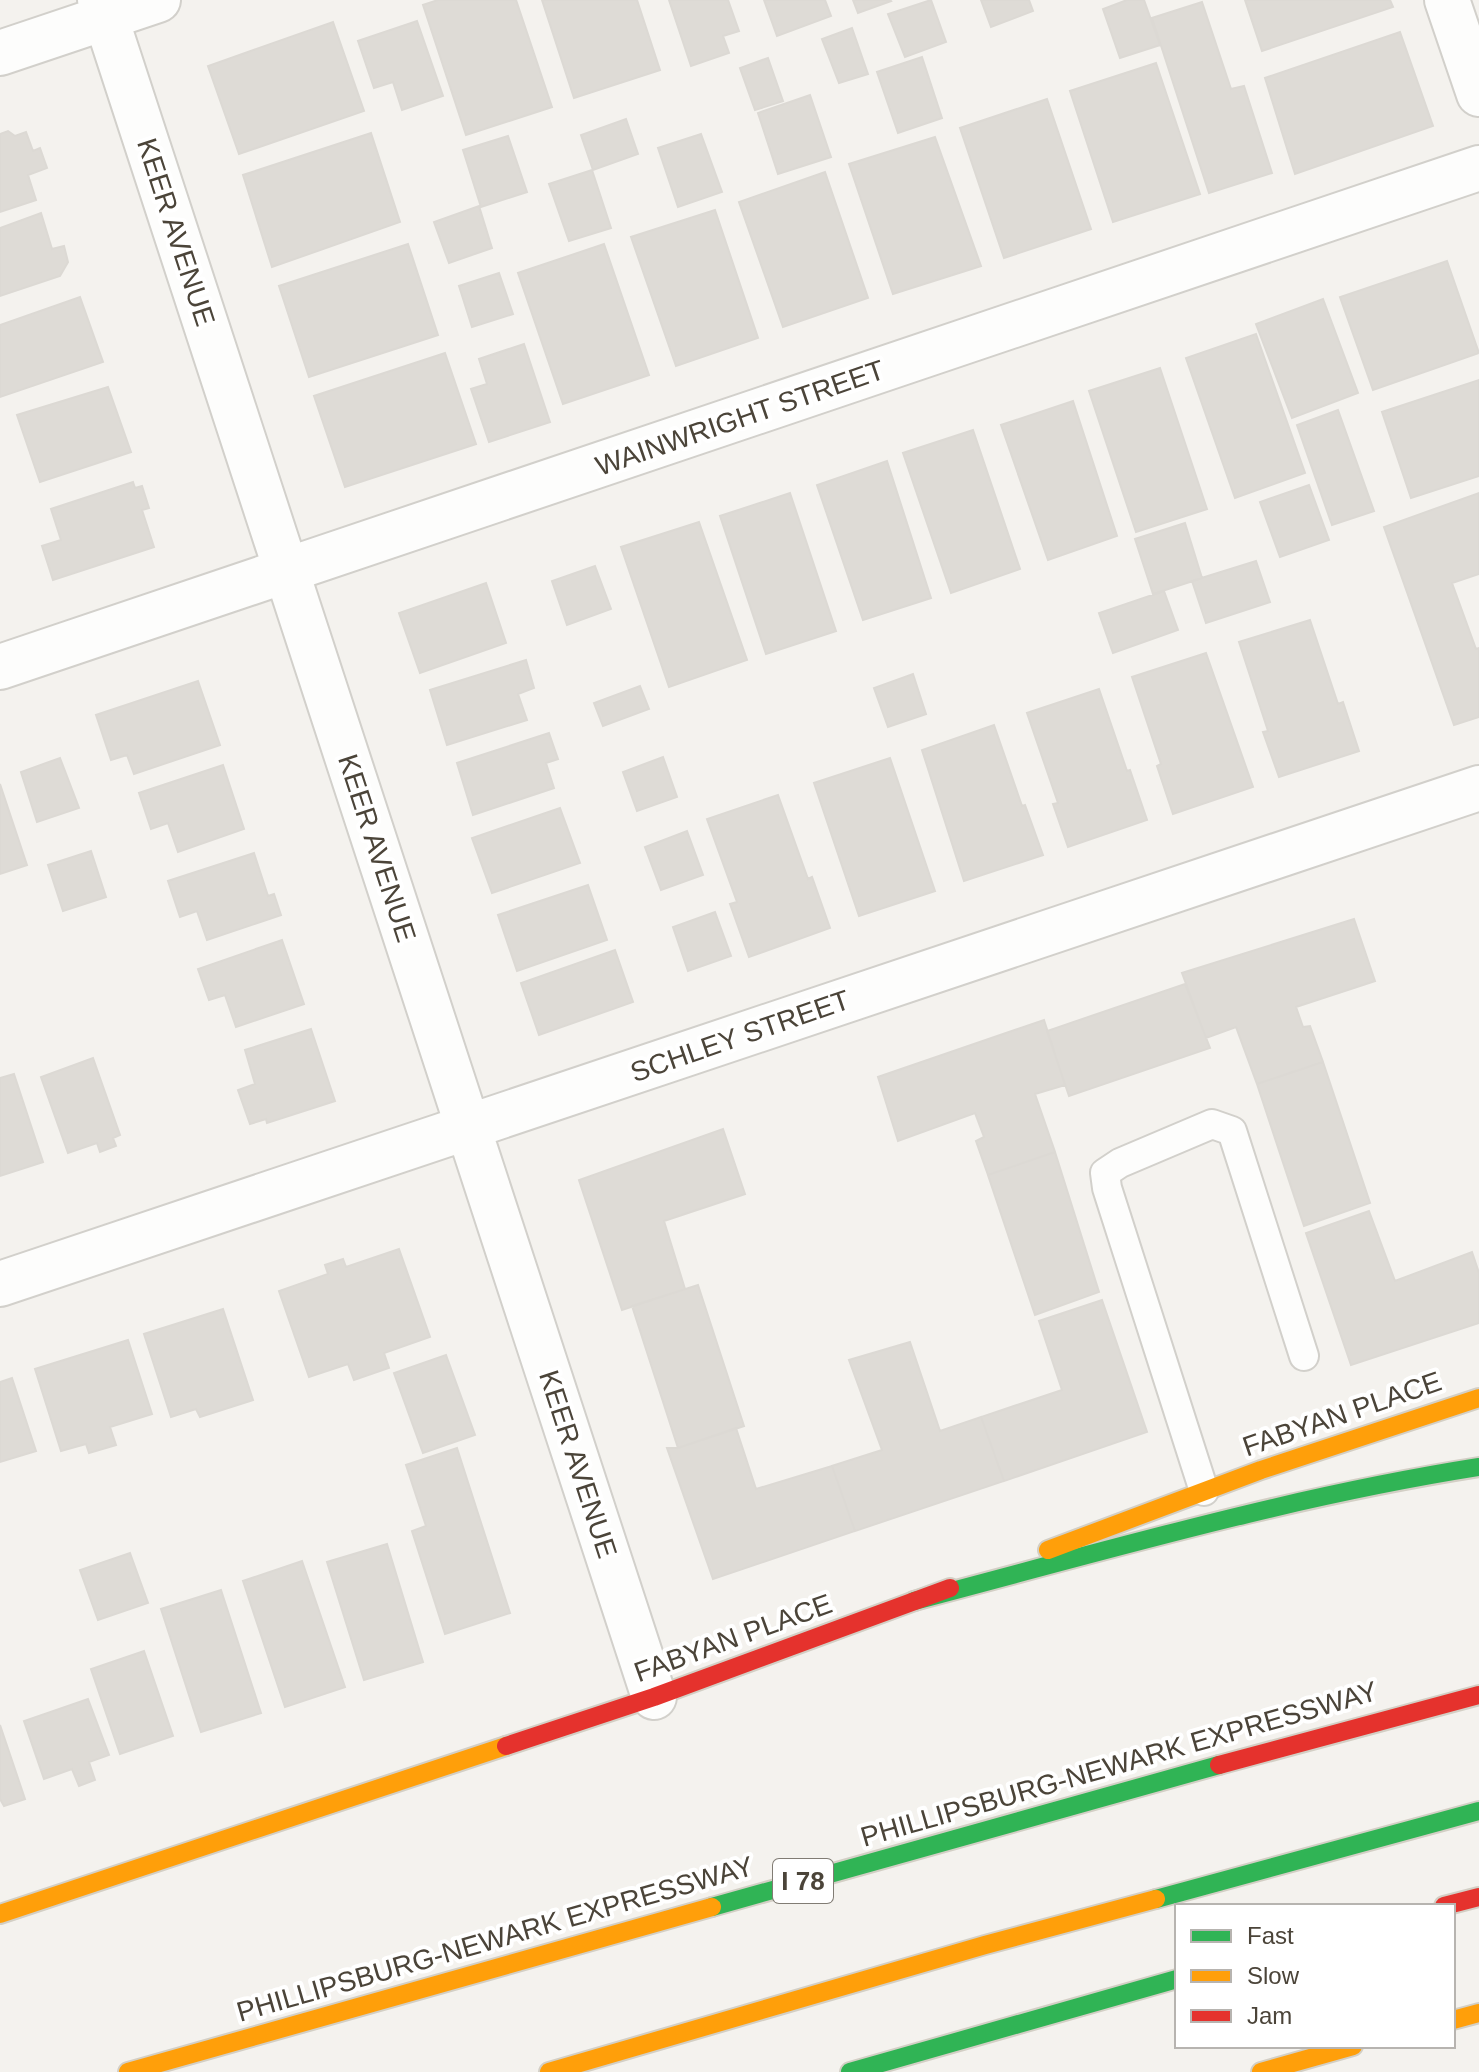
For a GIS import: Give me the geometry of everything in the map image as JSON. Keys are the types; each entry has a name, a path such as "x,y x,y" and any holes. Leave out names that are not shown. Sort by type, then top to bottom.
{"main road":[{"name":"FABYAN PLACE","path":"0,1914 654,1697 1204,1491 1479,1398"},
{"path":"914,1601 1260,1510 1408,1478 1479,1467"},
{"name":"PHILLIPSBURG-NEWARK EXPRESSWAY","path":"128,2072 1133,1788 1479,1695"},
{"path":"549,2072 985,1945 1479,1811"},
{"path":"1452,1904 1479,1897"},
{"path":"850,2072 1175,1980"},
{"path":"1455,2019 1479,2013"},
{"path":"1261,2072 1346,2048"}],"street":[{"path":"0,53 102,9 158,0"},
{"path":"1447,0 1479,94"},
{"name":"KEER AVENUE","path":"102,9 654,1697"},
{"name":"WAINWRIGHT STREET","path":"0,667 1479,168"},
{"name":"SCHLEY STREET","path":"0,1284 1479,788"}],"lane":[{"path":"1204,1491 1107,1188 1105,1173 1120,1163 1212,1124 1232,1131 1304,1356"}],"building":[{"path":"438,0 516,0 552,107 466,135 423,5"},
{"path":"542,0 637,0 660,70 574,98"},
{"path":"669,0 728,0 739,31 723,36 729,53 691,66"},
{"path":"764,0 825,0 831,16 777,36"},
{"path":"853,0 890,0 891,1 858,13"},
{"path":"931,0 946,42 905,57 888,14"},
{"path":"981,0 1029,0 1033,11 991,27"},
{"path":"1127,0 1144,0 1160,45 1120,58 1103,9"},
{"path":"1245,0 1390,0 1393,7 1262,51"},
{"path":"1202,2 1231,89 1244,86 1272,173 1209,193 1152,18"},
{"path":"417,21 443,96 402,110 393,82 374,88 358,41"},
{"path":"333,22 364,111 239,154 208,66"},
{"path":"852,28 868,74 839,83 822,39"},
{"path":"1400,32 1433,126 1295,174 1265,78"},
{"path":"922,57 942,118 898,133 877,72"},
{"path":"768,58 783,101 755,110 740,68"},
{"path":"1156,63 1200,194 1113,222 1070,91"},
{"path":"810,95 831,157 778,174 758,113"},
{"path":"1047,99 1091,229 1004,258 960,128"},
{"path":"626,119 638,154 593,170 581,135"},
{"path":"8,131 15,136 26,132 33,151 40,148 47,168 28,175 36,200 0,212 0,134"},
{"path":"371,133 400,222 272,267 243,175"},
{"path":"701,134 722,192 678,207 658,148"},
{"path":"508,136 527,192 481,207 463,150"},
{"path":"935,137 981,266 893,294 849,164"},
{"path":"592,170 611,228 569,241 549,184"},
{"path":"825,172 868,298 783,327 739,202"},
{"path":"479,206 492,248 449,263 434,222"},
{"path":"715,210 758,338 676,366 631,237"},
{"path":"41,213 52,249 64,246 68,262 60,276 0,296 0,228"},
{"path":"408,244 438,335 309,377 279,286"},
{"path":"604,244 649,375 563,404 518,273"},
{"path":"1447,261 1479,353 1373,390 1340,297"},
{"path":"499,273 513,314 472,327 459,286"},
{"path":"80,297 103,362 0,397 0,325"},
{"path":"1323,299 1358,393 1292,418 1256,324"},
{"path":"1256,334 1305,473 1235,498 1186,358"},
{"path":"524,344 550,422 489,442 471,389 487,384 479,359"},
{"path":"445,353 476,444 345,487 314,396"},
{"path":"1160,368 1207,509 1136,532 1089,391"},
{"path":"1479,380 1479,476 1411,498 1382,412"},
{"path":"108,387 131,452 40,482 17,415"},
{"path":"1073,401 1117,536 1048,560 1001,425"},
{"path":"1338,410 1374,511 1332,525 1297,425"},
{"path":"973,430 1020,569 951,593 903,453"},
{"path":"887,461 931,598 863,620 817,485"},
{"path":"133,482 135,488 142,486 149,508 142,510 154,547 53,580 42,546 61,540 51,509"},
{"path":"1309,485 1329,540 1280,557 1260,502"},
{"path":"790,493 836,631 766,654 720,516"},
{"path":"1479,493 1479,574 1452,583 1476,649 1479,648 1479,717 1454,725 1384,527"},
{"path":"699,522 747,660 669,687 621,547"},
{"path":"1185,523 1202,578 1153,594 1135,539"},
{"path":"1256,561 1270,602 1206,623 1192,581"},
{"path":"595,566 611,609 567,625 552,581"},
{"path":"486,583 506,643 420,673 399,613"},
{"path":"1164,591 1178,630 1113,653 1099,613"},
{"path":"1310,620 1338,704 1343,702 1359,751 1279,777 1263,732 1268,731 1239,642"},
{"path":"1206,653 1253,787 1173,814 1157,766 1161,764 1132,677"},
{"path":"526,660 534,688 518,694 527,720 447,745 430,690"},
{"path":"913,674 926,714 888,727 874,688"},
{"path":"198,681 220,745 134,774 127,755 111,760 96,715"},
{"path":"640,686 649,709 603,726 594,703"},
{"path":"1099,689 1147,820 1068,847 1053,804 1058,803 1027,713"},
{"path":"994,725 1043,855 964,881 922,750"},
{"path":"549,733 558,759 546,763 554,788 473,815 457,763"},
{"path":"663,757 677,797 637,811 623,772"},
{"path":"60,758 79,808 37,822 21,772"},
{"path":"890,758 935,891 859,916 814,783"},
{"path":"223,765 244,829 178,852 168,823 151,829 139,793"},
{"path":"0,784 27,865 0,874"},
{"path":"778,795 808,879 812,877 830,928 749,957 730,904 737,902 707,819"},
{"path":"560,808 580,863 492,893 472,838"},
{"path":"687,831 703,875 661,890 645,847"},
{"path":"91,851 106,897 63,911 48,865"},
{"path":"254,853 268,896 274,894 281,915 207,940 197,911 180,917 168,881"},
{"path":"588,885 607,940 517,971 498,915"},
{"path":"715,912 731,956 688,971 673,927"},
{"path":"1354,919 1375,981 1296,1007 1303,1027 1310,1026 1323,1062 1257,1084 1236,1027 1206,1038 1182,973"},
{"path":"282,940 304,1004 236,1027 225,995 209,1000 198,969"},
{"path":"615,950 633,1002 539,1035 521,983"},
{"path":"1185,984 1210,1048 1069,1096 1047,1031"},
{"path":"1044,1020 1065,1085 1035,1094 1055,1152 988,1175 976,1141 984,1137 975,1113 898,1141 878,1077"},
{"path":"311,1029 335,1101 267,1123 266,1119 250,1124 238,1090 255,1084 245,1050"},
{"path":"93,1058 120,1135 113,1138 116,1146 100,1152 97,1143 68,1153 41,1077"},
{"path":"1323,1062 1370,1203 1304,1226 1257,1084"},
{"path":"14,1074 43,1162 0,1176 0,1078"},
{"path":"723,1129 745,1194 664,1221 685,1289 622,1310 579,1180"},
{"path":"1055,1152 1099,1292 1035,1315 988,1175"},
{"path":"1369,1211 1395,1281 1472,1252 1479,1273 1479,1323 1351,1365 1306,1233"},
{"path":"399,1249 430,1337 384,1353 389,1368 354,1380 348,1364 309,1377 279,1291 328,1274 325,1265 343,1259 346,1267"},
{"path":"698,1285 744,1426 678,1448 632,1306"},
{"path":"1102,1300 1147,1432 1004,1481 981,1417 1062,1390 1039,1321"},
{"path":"223,1309 253,1400 200,1417 196,1409 171,1417 144,1334"},
{"path":"128,1340 152,1414 110,1427 116,1445 89,1453 86,1444 61,1451 35,1369"},
{"path":"910,1342 940,1431 981,1417 1004,1481 855,1531 832,1466 882,1450 849,1360"},
{"path":"446,1355 475,1435 423,1453 394,1373"},
{"path":"12,1378 36,1451 0,1462 0,1382"},
{"path":"736,1428 756,1489 832,1466 855,1531 713,1579 667,1448 678,1448"},
{"path":"457,1448 510,1613 445,1634 412,1531 426,1526 406,1465"},
{"path":"387,1544 423,1662 364,1680 327,1562"},
{"path":"130,1553 148,1603 98,1620 80,1570"},
{"path":"302,1561 345,1687 285,1707 243,1581"},
{"path":"221,1590 261,1713 201,1732 161,1609"},
{"path":"144,1651 173,1736 120,1754 91,1669"},
{"path":"88,1699 109,1755 89,1762 95,1780 79,1786 72,1769 44,1779 24,1721"},
{"path":"0,1725 25,1799 4,1806 0,1799"}],"traffic: fast":[{"path":"914,1601 1266,1510 1479,1467"},
{"path":"712,1907 1219,1765"},
{"path":"1156,1899 1479,1811"},
{"path":"850,2072 1175,1980"}],"traffic: slow":[{"path":"1048,1550 1261,1470 1479,1398"},
{"path":"0,1914 506,1746"},
{"path":"549,2072 985,1945 1156,1899"},
{"path":"128,2072 712,1907"},
{"path":"1455,2019 1479,2013"},
{"path":"1261,2072 1346,2048"}],"traffic: jam":[{"path":"506,1746 654,1697 950,1588"},
{"path":"1219,1765 1479,1695"},
{"path":"1452,1904 1479,1897"}]}
